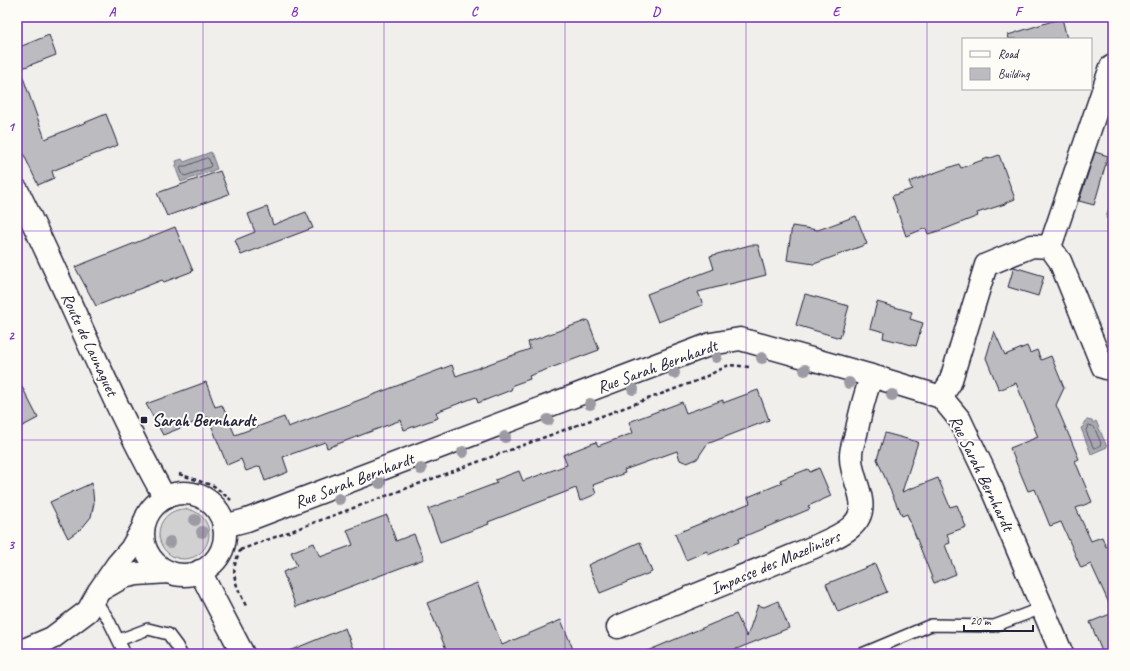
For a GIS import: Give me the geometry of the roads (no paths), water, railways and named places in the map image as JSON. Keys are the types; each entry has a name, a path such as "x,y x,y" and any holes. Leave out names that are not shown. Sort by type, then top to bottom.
{"street":[{"path":"1050,247 1111,67 1113,66"},
{"name":"Route de Launaguet","path":"17,190 149,470 165,498"},
{"path":"941,398 950,383 986,265 1032,246 1050,247"},
{"path":"1050,247 1060,261 1103,367 1113,370"},
{"name":"Rue Sarah Bernhardt","path":"224,526 247,520 711,344 740,340 872,376 941,398 960,420 986,475 1062,654"},
{"name":"Impasse des Mazeliniers","path":"618,628 845,533 853,525 860,514 862,500 853,474 851,456 864,395 872,376"},
{"path":"17,653 52,638 88,612 97,595 117,564 131,549 143,528 145,520 152,507 165,498 179,493 187,493 201,497 213,506 222,518 224,526 224,539 220,552 212,563 200,571 185,574 169,572 136,574 123,577 97,595"},
{"path":"143,528 144,544 150,558 169,572"},
{"path":"200,571 243,654"}],"lane":[{"path":"97,595 125,654"},
{"path":"862,654 931,625 994,626 1042,608"},
{"path":"119,640 148,629 168,634 181,654"}],"water":[{"path":"211,152 217,169 181,182 175,166 177,165 176,161 182,159 184,162"},
{"path":"1113,195 1113,220 1106,218"},
{"path":"1087,420 1092,421 1093,423 1096,421 1107,447 1091,454 1081,428"}],"place":[{"name":"Sarah Bernhardt","path":"144,420"}]}
